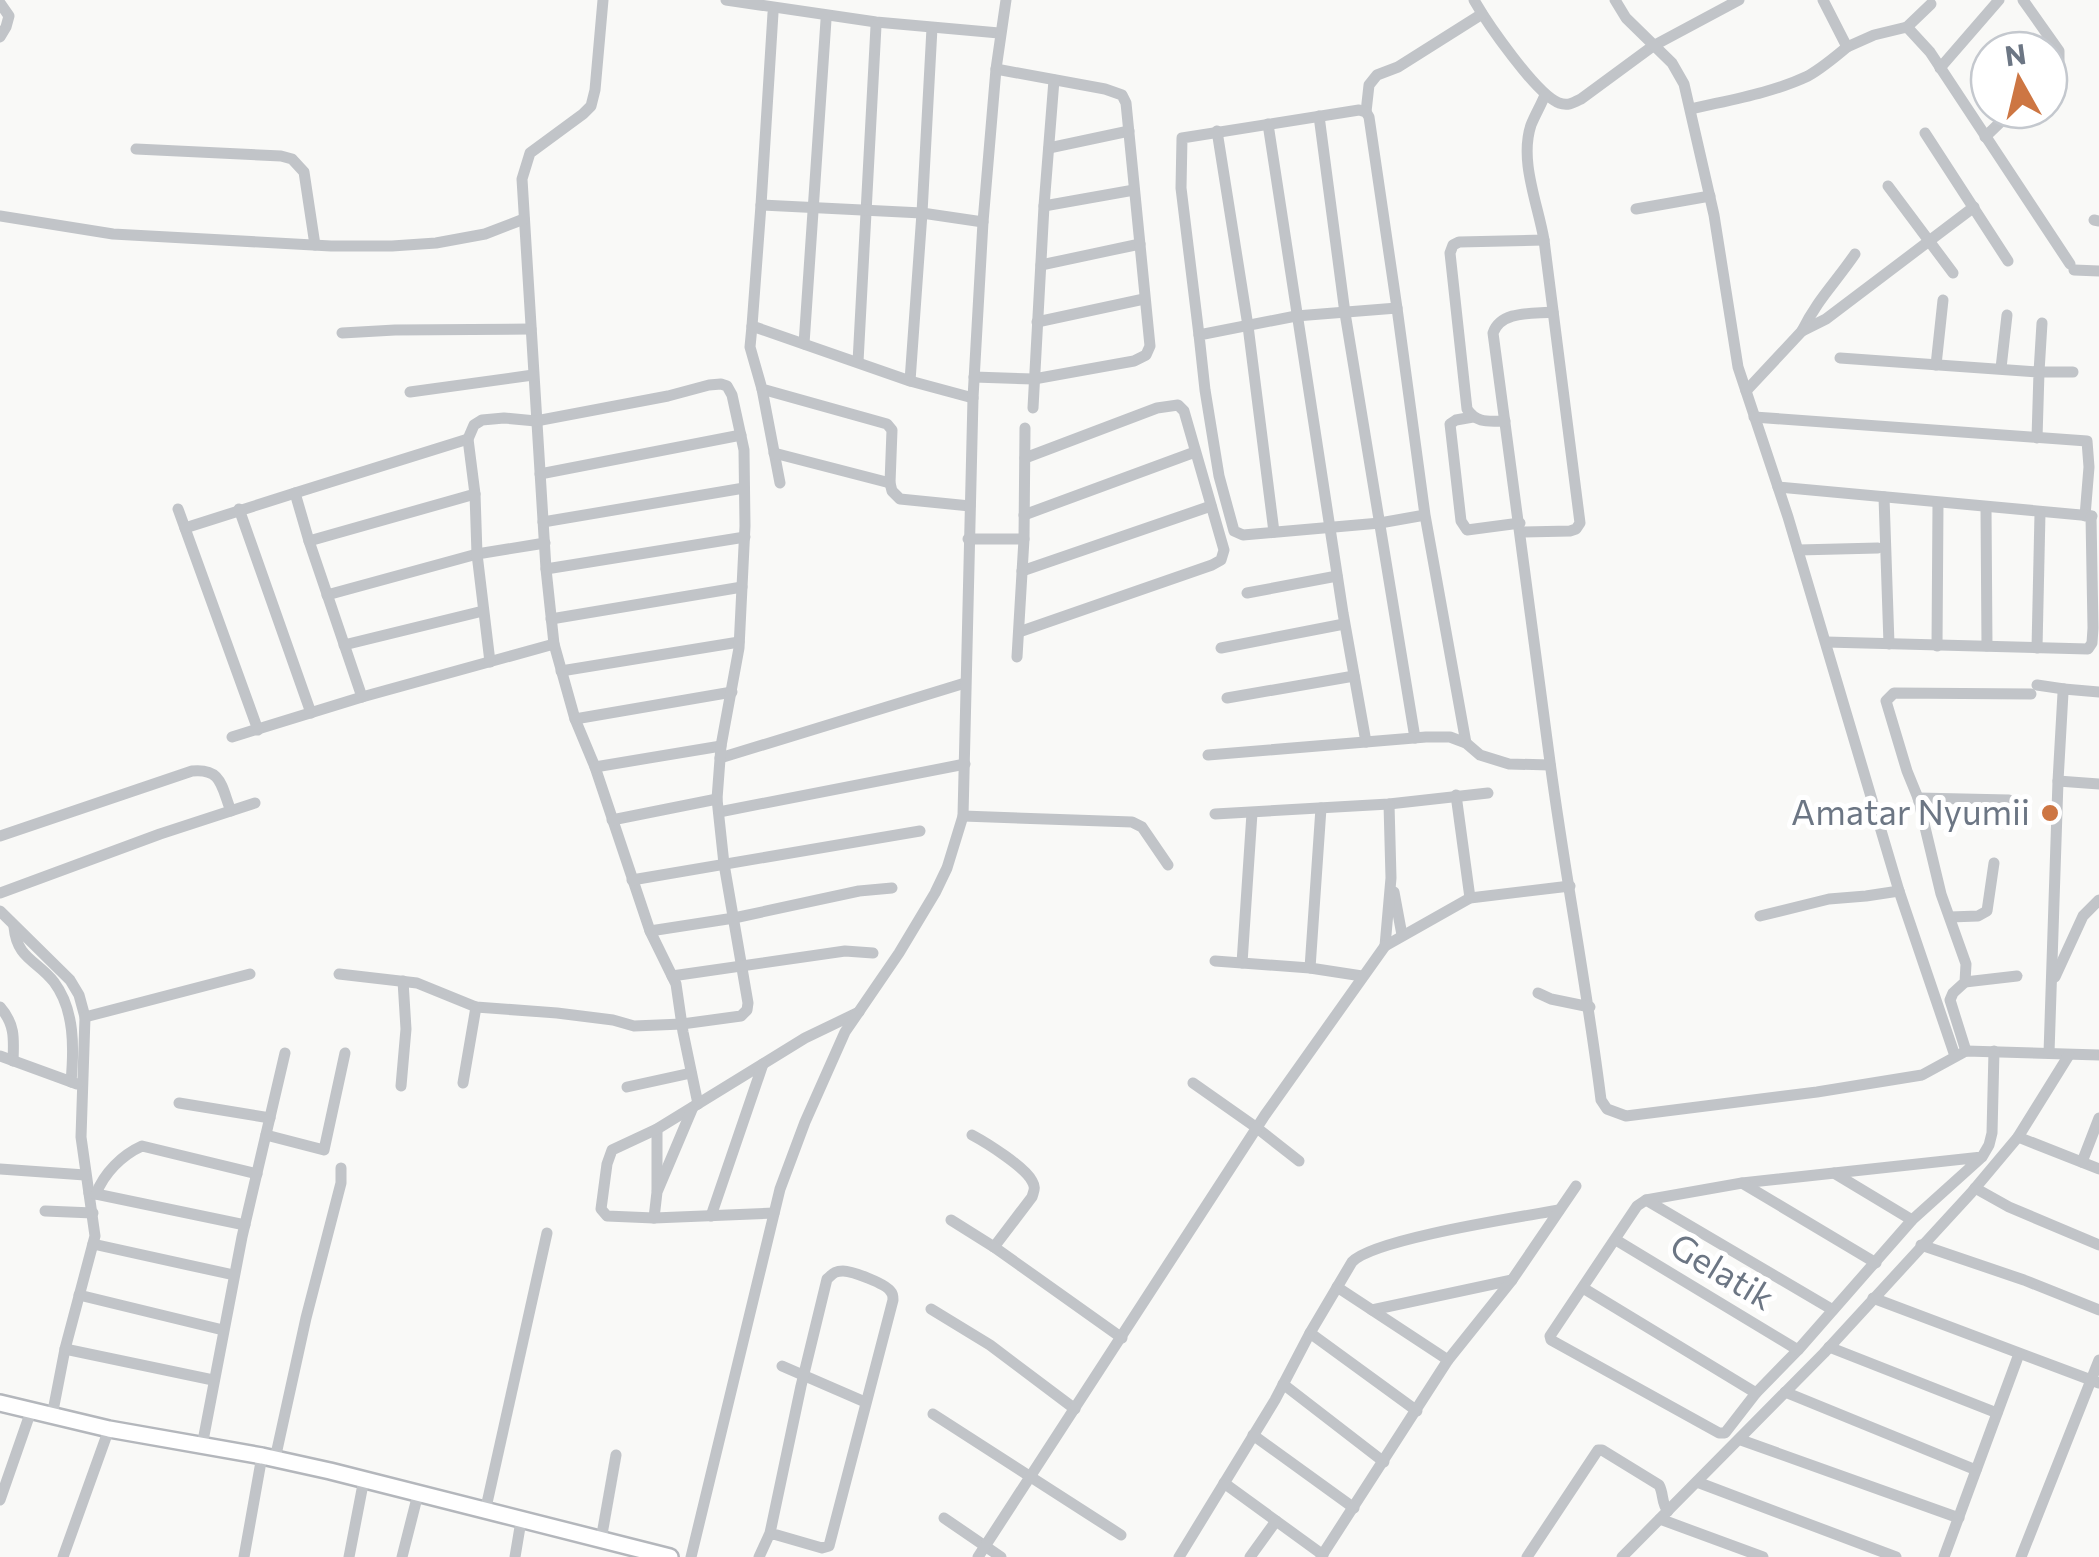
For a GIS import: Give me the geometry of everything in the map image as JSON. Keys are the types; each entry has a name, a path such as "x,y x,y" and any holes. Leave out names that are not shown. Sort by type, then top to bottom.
{"main road":[{"path":"0,1402 109,1429 269,1457 670,1557"}],"street":[{"path":"604,0 591,106 530,152 522,179 554,644 575,719 596,767 650,931 676,984 691,1073 695,1106 657,1192"},
{"path":"726,0 774,9 999,33"},
{"path":"690,1557 780,1189 846,1032 935,893 963,816 972,398 999,33 1006,0"},
{"path":"1474,0 1545,95 1568,105 1653,46 1740,0"},
{"path":"1614,0 1626,18 1672,62 1684,84 1710,196 1736,357 1899,891 1961,1054"},
{"path":"1822,0 1847,47"},
{"path":"1940,68 2000,0"},
{"path":"2023,0 2044,30"},
{"path":"0,3 9,16 0,37"},
{"path":"1690,109 1807,76 1847,47 1907,27 1931,4"},
{"path":"773,14 750,347 780,483"},
{"path":"1466,744 1425,515 1398,308 1366,112 1369,85 1377,76 1482,14"},
{"path":"804,344 826,20"},
{"path":"858,362 876,26"},
{"path":"1907,27 1940,68 2072,267 2099,271"},
{"path":"910,381 932,28"},
{"path":"974,378 1034,379 1134,361 1146,354 1150,346 1126,103 1122,95 996,70"},
{"path":"1033,408 1054,80"},
{"path":"1473,417 1450,424 1461,521 1466,530 1576,529 1580,523 1544,240 1528,154 1530,129 1545,95"},
{"path":"1366,112 1182,138 1181,188 1205,390 1219,476 1234,532 1243,535 1329,528 1425,515"},
{"path":"1320,116 1345,312 1415,738"},
{"path":"1268,124 1344,624 1366,742"},
{"path":"1985,137 1993,130"},
{"path":"1049,148 1129,131"},
{"path":"1217,131 1248,326 1274,532"},
{"path":"1925,133 2008,260"},
{"path":"136,149 292,159 304,172 315,245"},
{"path":"1888,186 1953,273"},
{"path":"1044,206 1134,190"},
{"path":"1636,209 1710,196"},
{"path":"760,205 922,213 983,222"},
{"path":"1746,391 1802,332 1974,207"},
{"path":"0,216 113,234 392,246 485,234 524,219"},
{"path":"1505,421 1480,422 1468,410 1450,253 1453,245 1460,242 1544,240"},
{"path":"1042,265 1140,244"},
{"path":"1802,332 1815,304 1855,254"},
{"path":"1037,322 1144,299"},
{"path":"1936,365 1943,300"},
{"path":"1199,335 1296,316 1398,308"},
{"path":"1553,312 1501,319 1493,333 1550,766 1590,1007 1601,1100 1606,1109 1626,1116 1922,1076 1961,1054 1994,1051 2099,1055"},
{"path":"2001,368 2007,315"},
{"path":"2037,438 2042,323"},
{"path":"752,326 910,381 972,398"},
{"path":"342,333 531,329"},
{"path":"1840,358 2073,372"},
{"path":"410,392 534,374"},
{"path":"339,974 416,983 476,1007 557,1013 643,1027 741,1016 746,1010 718,805 720,752 739,642 744,537 741,436 732,395 726,386 536,421 504,418 482,420 474,425 468,439 476,494 476,554 490,662"},
{"path":"762,389 887,424 892,430 890,482 900,500 970,506"},
{"path":"1018,632 1212,565 1221,560 1224,550 1184,410 1178,405 1157,408 1025,458"},
{"path":"1754,417 2087,441 2092,516 2091,646 2082,650 1826,642"},
{"path":"1017,657 1025,428"},
{"path":"540,474 741,436"},
{"path":"184,528 468,439"},
{"path":"1024,515 1196,452"},
{"path":"774,454 890,482"},
{"path":"1778,487 2092,516"},
{"path":"543,522 744,488"},
{"path":"294,493 362,697"},
{"path":"309,541 476,494"},
{"path":"1884,498 1889,644"},
{"path":"1938,503 1938,646"},
{"path":"1022,571 1210,506"},
{"path":"1986,508 1987,646"},
{"path":"239,509 311,713"},
{"path":"178,510 258,730"},
{"path":"2036,648 2040,513"},
{"path":"546,568 744,537"},
{"path":"968,539 1024,539"},
{"path":"327,594 476,554 545,543"},
{"path":"1798,550 1878,548"},
{"path":"1247,592 1337,576"},
{"path":"551,619 742,587"},
{"path":"344,646 483,611"},
{"path":"1221,648 1344,624"},
{"path":"561,672 739,642"},
{"path":"232,737 554,644"},
{"path":"1227,698 1354,676"},
{"path":"596,767 720,752 964,683"},
{"path":"2050,1053 2064,689"},
{"path":"1965,982 1966,964 1941,894 1918,798 1886,706 1890,694 2064,689 2099,692"},
{"path":"575,719 732,692"},
{"path":"1208,755 1450,737 1480,755 1509,764 1550,766"},
{"path":"612,820 965,764"},
{"path":"0,836 192,770 210,770 216,776 232,810"},
{"path":"2058,781 2099,784"},
{"path":"1215,814 1389,804 1488,792"},
{"path":"1456,795 1470,898"},
{"path":"1918,798 2009,800"},
{"path":"0,893 256,803"},
{"path":"1385,946 1391,878 1389,804"},
{"path":"1310,968 1321,808"},
{"path":"1242,963 1252,812"},
{"path":"963,816 1132,822 1142,827 1168,865"},
{"path":"632,880 920,832"},
{"path":"1950,917 1985,914 1990,903 1994,863"},
{"path":"1391,878 1402,935"},
{"path":"981,1552 1260,1122 1385,946 1470,898 1570,886"},
{"path":"650,931 892,888"},
{"path":"1760,916 1829,898 1899,891"},
{"path":"2052,980 2083,916 2099,900"},
{"path":"0,911 70,980 79,995 85,1017 76,1084"},
{"path":"14,927 16,942 54,982 63,999 74,1049 85,1175 92,1194 96,1236 65,1349 52,1416"},
{"path":"672,976 845,951 873,953"},
{"path":"1215,961 1362,976"},
{"path":"85,1017 250,974"},
{"path":"1961,1054 1950,1000 1954,993 1965,982 2017,976"},
{"path":"401,1086 406,1008 403,981"},
{"path":"1538,992 1551,999 1590,1007"},
{"path":"0,1006 10,1018 14,1033 13,1061"},
{"path":"463,1083 476,1007"},
{"path":"774,1213 607,1216 601,1209 607,1164 612,1150 657,1129 804,1038 859,1012"},
{"path":"1982,1156 1742,1183 1646,1200 1637,1206 1550,1336 1554,1343 1719,1433 1727,1431 1756,1393 1912,1220 1982,1156 1992,1134 1994,1051"},
{"path":"202,1446 244,1225 285,1053"},
{"path":"266,1135 324,1150 344,1053"},
{"path":"1623,1557 1741,1440 1975,1188 2018,1137 2069,1055"},
{"path":"0,1056 76,1084"},
{"path":"711,1216 763,1064"},
{"path":"627,1087 691,1073"},
{"path":"1193,1083 1260,1122 1299,1161"},
{"path":"178,1103 270,1118"},
{"path":"2082,1162 2099,1118"},
{"path":"654,1218 657,1129"},
{"path":"972,1135 1032,1178 1034,1188 1032,1198 994,1246"},
{"path":"2018,1137 2099,1169"},
{"path":"92,1194 129,1152 142,1146 257,1174"},
{"path":"244,1557 341,1168"},
{"path":"0,1169 85,1175"},
{"path":"1834,1173 1912,1220"},
{"path":"1742,1183 1876,1263"},
{"path":"1224,1483 1322,1556 1448,1360 1512,1280 1576,1186"},
{"path":"1975,1188 2009,1207 2099,1245"},
{"path":"92,1194 244,1225"},
{"path":"1646,1200 1833,1310"},
{"path":"1180,1557 1359,1254 1395,1242 1559,1210"},
{"path":"45,1211 93,1213"},
{"path":"952,1220 1122,1338"},
{"path":"486,1512 547,1233"},
{"name":"Gelatik","path":"1616,1240 1798,1350"},
{"path":"93,1244 234,1275"},
{"path":"1922,1246 2099,1310"},
{"path":"759,1557 770,1533 827,1278 845,1271 887,1287 893,1300 828,1547 770,1533"},
{"path":"1372,1310 1512,1280"},
{"path":"1337,1287 1448,1360"},
{"path":"1583,1288 1756,1393"},
{"path":"79,1295 223,1330"},
{"path":"1872,1298 2095,1382"},
{"path":"931,1309 990,1345 1075,1409"},
{"path":"1310,1333 1416,1411"},
{"path":"1829,1347 1997,1413"},
{"path":"65,1349 213,1380"},
{"path":"1944,1557 2019,1354"},
{"path":"2021,1557 2095,1382 2099,1360"},
{"path":"782,1366 866,1402"},
{"path":"1283,1384 1384,1462"},
{"path":"1785,1392 1976,1470"},
{"path":"0,1500 31,1410"},
{"path":"933,1414 1121,1535"},
{"path":"63,1557 109,1429"},
{"path":"1253,1435 1354,1508"},
{"path":"1741,1440 1959,1518"},
{"path":"1526,1557 1598,1450 1659,1485 1664,1515"},
{"path":"602,1540 616,1455"},
{"path":"349,1557 364,1480"},
{"path":"1697,1482 1896,1557"},
{"path":"402,1557 418,1494"},
{"path":"1664,1515 1762,1557"},
{"path":"944,1518 981,1552 1001,1557"},
{"path":"515,1557 521,1520"},
{"path":"1250,1557 1276,1521"}],"place":[{"name":"Amatar Nyumii","path":"2050,813"}]}
